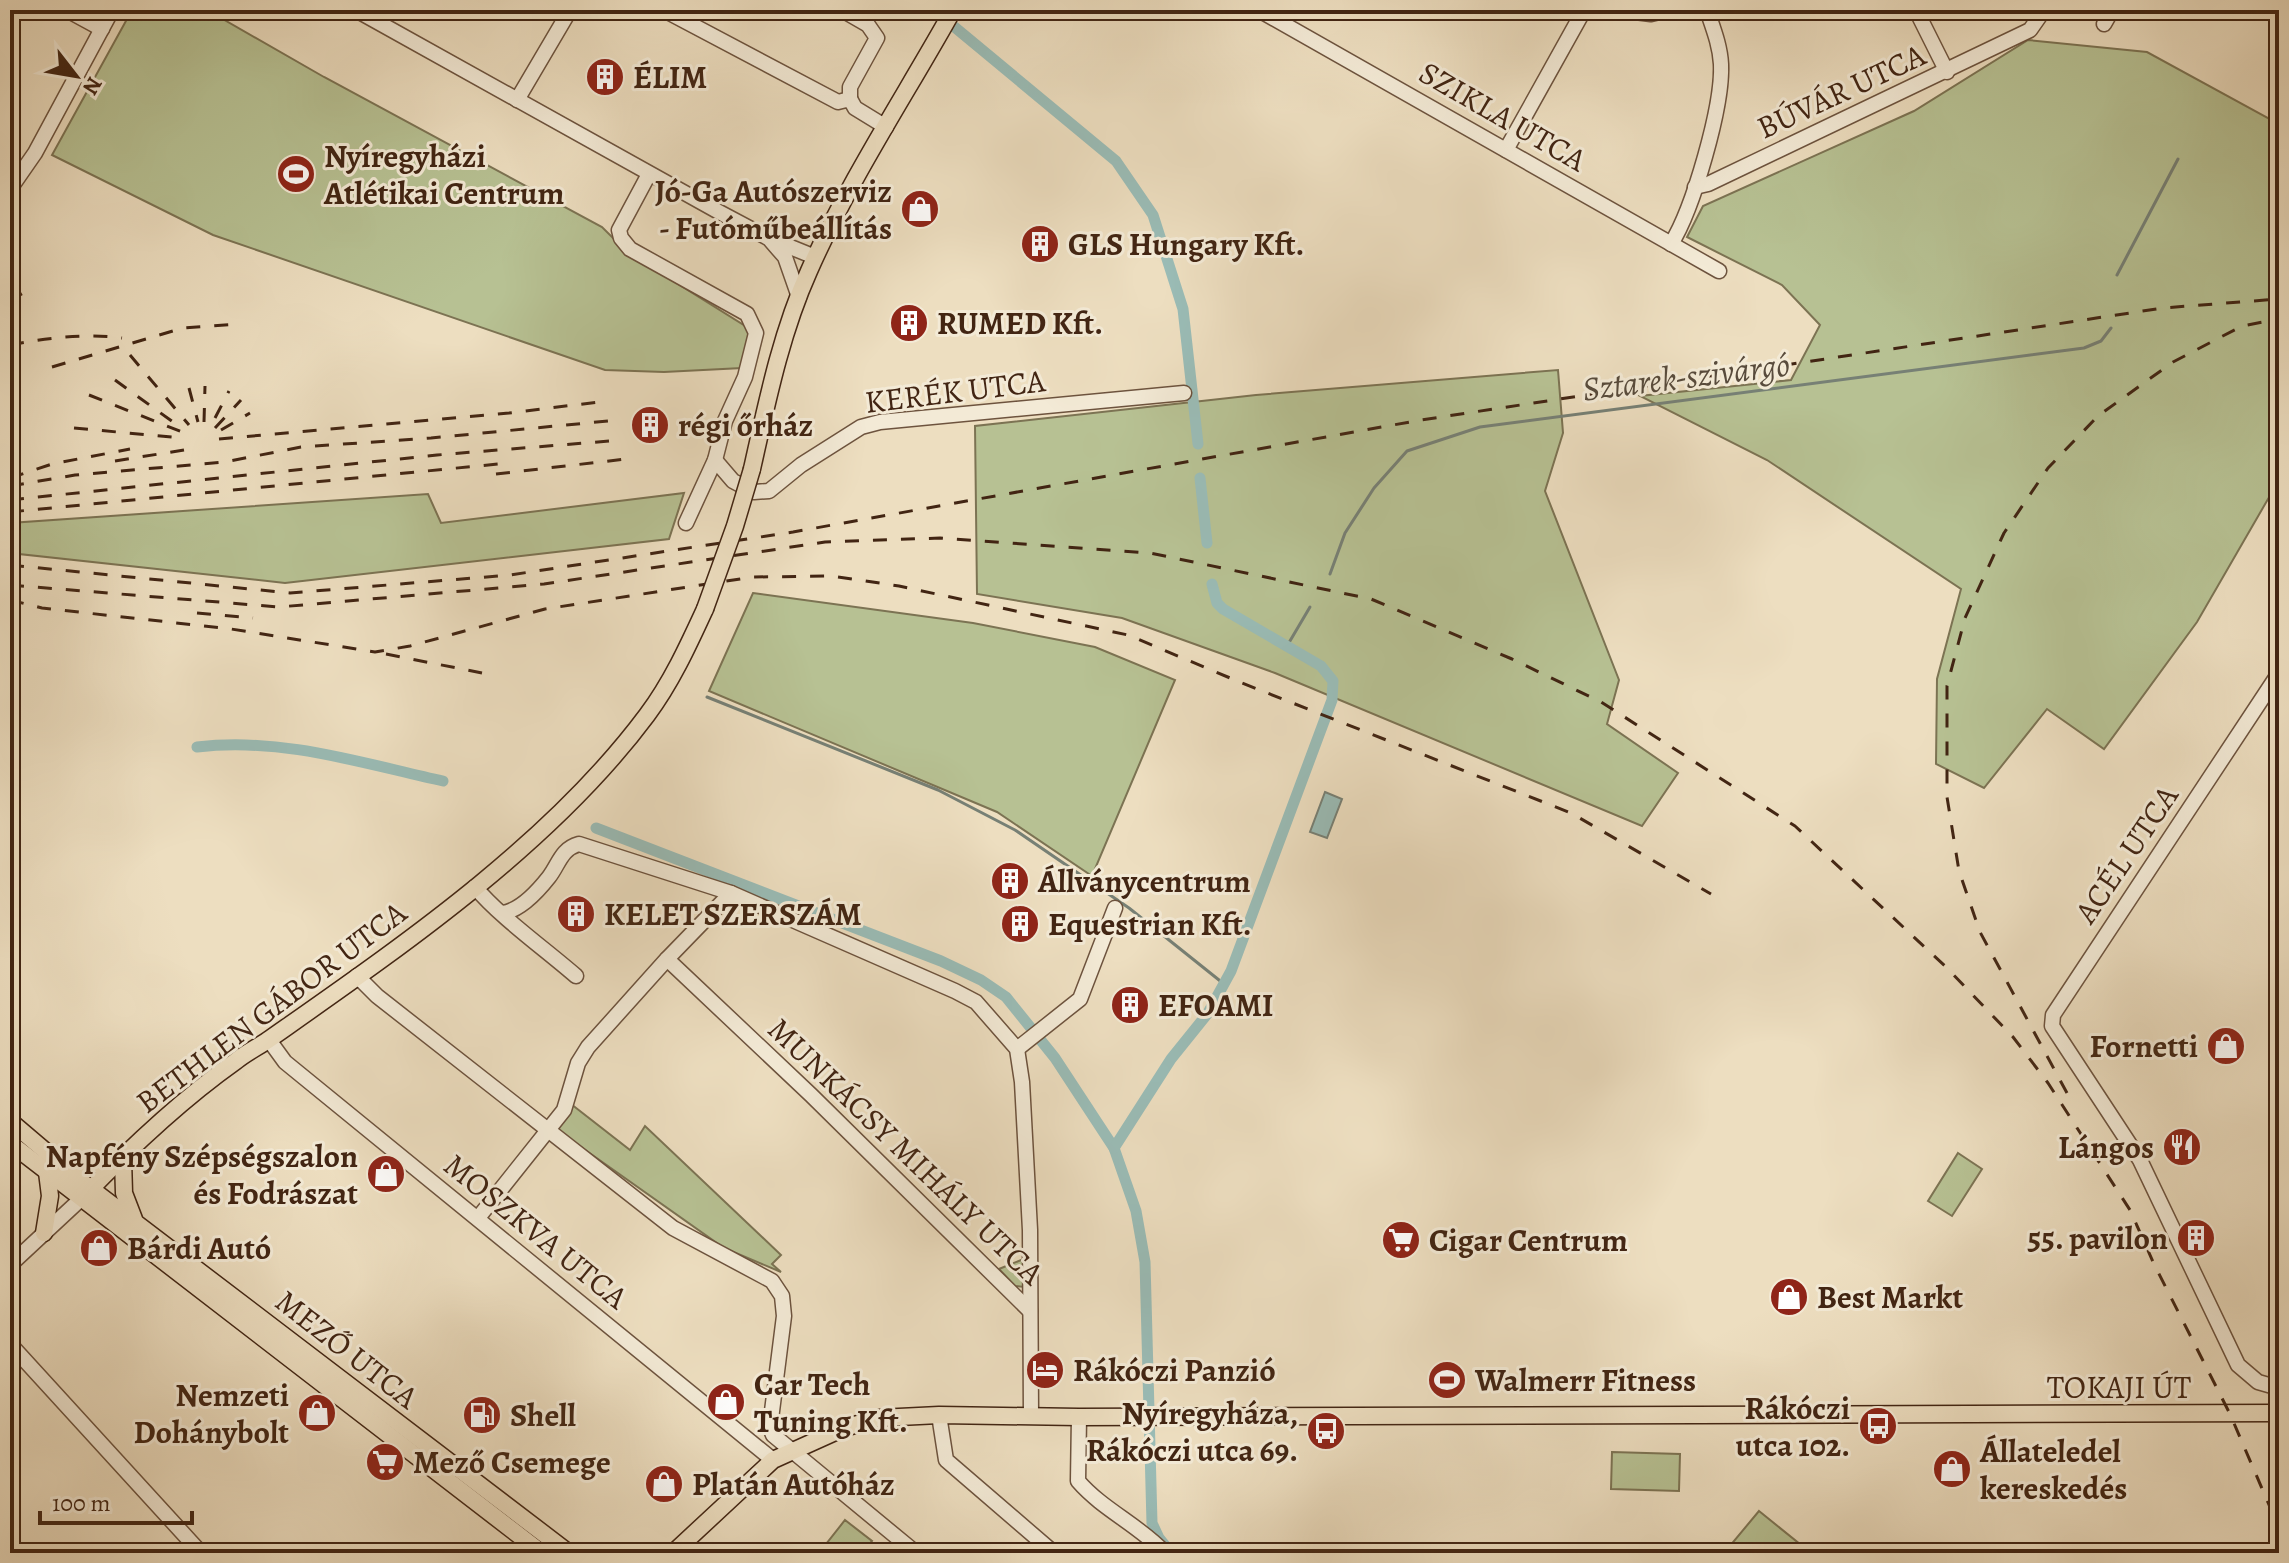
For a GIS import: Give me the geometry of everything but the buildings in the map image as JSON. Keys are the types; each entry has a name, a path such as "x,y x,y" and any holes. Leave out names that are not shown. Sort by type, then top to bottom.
{"main road":[{"name":"BETHLEN GÁBOR UTCA","path":"87,1193 236,1061 357,976 502,865 578,797 625,743 669,680 705,609 752,469 777,364 815,257 949,17"},
{"path":"10,1121 54,1167 87,1193"},
{"path":"10,1143 54,1167 93,1165 123,1159 124,1193 134,1220"},
{"path":"44,1233 54,1167"},
{"name":"MEZŐ UTCA","path":"87,1193 134,1220 569,1553"},
{"name":"MEZŐ UTCA","path":"87,1193 542,1553"},
{"name":"TOKAJI ÚT","path":"673,1553 773,1460 844,1428 879,1418 939,1415 2279,1413"}],"street":[{"path":"67,10 102,29"},
{"path":"10,189 35,153 112,10"},
{"path":"356,10 649,174 768,238 815,257"},
{"path":"517,100 570,10"},
{"path":"664,10 838,102 850,99"},
{"path":"842,10 868,25 877,38 850,87 850,99 855,108 886,127"},
{"name":"SZIKLA UTCA","path":"1259,10 1719,271"},
{"path":"1506,150 1584,10"},
{"path":"1619,10 1651,14 1668,10"},
{"name":"BÚVÁR UTCA","path":"1671,244 1683,224 1695,187 1721,89 1718,40 1707,10"},
{"path":"1916,10 1947,72"},
{"name":"BÚVÁR UTCA","path":"1695,187 1708,184 1947,72 2030,30 2044,10"},
{"path":"2104,24 2112,10"},
{"path":"649,174 619,230 621,238 630,249 747,314 756,333 745,377 725,421 715,460 686,523"},
{"path":"768,238 785,257 799,297"},
{"name":"KERÉK UTCA","path":"715,460 733,481 754,492 769,491 801,465 861,427 880,422 1184,393"},
{"name":"ACÉL UTCA","path":"2279,673 2053,1015 2052,1026 2140,1160 2238,1365 2258,1382 2279,1388"},
{"path":"503,913 514,911 550,876 563,853 579,844 731,893 976,1002 1017,1049 1022,1082 1030,1230 1030,1311"},
{"path":"475,887 488,905 503,913 576,976"},
{"path":"478,1218 564,1110 578,1063 588,1047 731,893"},
{"path":"1017,1049 1080,999 1115,908"},
{"name":"MUNKÁCSY MIHÁLY UTCA","path":"667,959 811,1095 1030,1311 1031,1416"},
{"path":"357,976 377,996 673,1228 772,1281 782,1296 784,1316 770,1427 773,1435 916,1553"},
{"name":"MOSZKVA UTCA","path":"269,1040 285,1062 773,1460"},
{"name":"BETHLEN GÁBOR UTCA","path":"10,1265 87,1193"},
{"path":"10,1344 201,1553"},
{"path":"939,1415 946,1460 1054,1553"},
{"path":"1079,1417 1078,1481 1106,1506 1146,1534 1165,1553"},
{"path":"758,1446 773,1435"}],"green space":[{"name":"Nyíregyházi Atlétikai Centrum","path":"132,10 207,10 602,227 627,252 750,329 742,368 664,372 605,370 213,235 52,155"},
{"path":"2028,40 2147,52 2279,124 2279,480 2197,622 2104,749 2047,709 1984,788 1936,764 1937,679 1961,589 1767,460 1640,396 1791,380 1820,325 1782,285 1687,237 1703,206 1914,111"},
{"path":"1558,370 1563,433 1545,491 1619,680 1607,724 1678,773 1642,826 1275,673 1122,618 977,594 975,426 1256,395"},
{"path":"684,493 669,539 285,583 10,553 10,523 428,494 441,523"},
{"path":"753,593 973,623 1095,647 1175,680 1092,876 997,812 709,691"},
{"path":"571,1104 630,1150 645,1126 781,1255 772,1264 781,1272 724,1248 557,1130"},
{"path":"1958,1153 1982,1169 1952,1216 1928,1201"},
{"path":"1026,1258 1024,1287 1015,1286 999,1269"},
{"path":"1612,1452 1680,1454 1679,1491 1611,1489"},
{"path":"1759,1511 1811,1553 1724,1553"},
{"path":"845,1520 872,1541 862,1553 819,1553"}],"water":[{"path":"1325,792 1342,799 1327,838 1310,832"}],"waterway":[{"path":"934,10 1116,161 1153,215 1183,309 1198,444"},
{"name":"Sztarek-szivárgó","path":"2117,275 2178,159"},
{"name":"Sztarek-szivárgó","path":"1330,574 1345,533 1374,488 1407,451 1480,427 2084,348 2101,341 2111,328"},
{"path":"1200,478 1207,543"},
{"path":"1114,1148 1171,1059 1208,1013 1231,971 1332,700 1333,681 1321,666 1223,609 1217,603 1212,584"},
{"name":"Sztarek-szivárgó","path":"1287,646 1310,607"},
{"path":"707,697 938,790 1015,830 1129,908 1224,984"},
{"path":"197,747 229,745 291,749 443,781"},
{"path":"596,828 941,961 981,980 1006,997 1055,1058 1114,1148 1136,1211 1145,1262 1152,1523 1167,1548"}],"railway":[{"path":"10,301 31,288"},
{"path":"10,565 290,593 510,575 793,532 1421,420 2163,308 2279,299"},
{"path":"2067,1093 1980,932 1959,871 1947,797 1947,686 1965,618 2004,533 2048,468 2098,416 2173,362 2242,326 2279,319"},
{"path":"52,367 183,328 240,324"},
{"path":"10,345 66,337 122,338"},
{"path":"130,355 189,425"},
{"path":"115,380 173,422"},
{"path":"204,422 205,386"},
{"path":"189,388 198,422"},
{"path":"215,418 229,391"},
{"path":"89,395 182,432"},
{"path":"215,428 241,400"},
{"path":"219,439 607,401"},
{"path":"221,430 250,413"},
{"path":"10,486 75,475 225,462 301,447 608,421"},
{"path":"74,428 182,438"},
{"path":"10,500 437,455 609,441"},
{"path":"10,478 52,464 130,449"},
{"path":"115,461 184,450"},
{"path":"496,474 626,459"},
{"path":"10,512 508,463"},
{"path":"10,585 279,607 544,584 825,542 940,538 1150,553 1371,599 1512,659 1601,702 1795,826 1946,967 2013,1037 2048,1083 2130,1210 2230,1414 2279,1528"},
{"path":"10,600 42,608 231,629 375,652 410,646 545,609 753,577 832,576 899,586 1128,635 1571,813 1711,894"},
{"path":"197,613 253,618"},
{"path":"386,654 482,673"}],"place":[{"name":"ÉLIM","path":"605,77"},
{"name":"Nyíregyházi Atlétikai Centrum","path":"296,174"},
{"name":"Jó-Ga Autószerviz - Futóműbeállítás","path":"920,209"},
{"name":"GLS Hungary Kft.","path":"1040,244"},
{"name":"RUMED Kft.","path":"909,323"},
{"name":"régi őrház","path":"650,425"},
{"name":"Állványcentrum","path":"1010,881"},
{"name":"KELET SZERSZÁM","path":"576,914"},
{"name":"Equestrian Kft.","path":"1020,924"},
{"name":"EFOAMI","path":"1130,1005"},
{"name":"Fornetti","path":"2226,1046"},
{"name":"Lángos","path":"2182,1147"},
{"name":"Napfény Szépségszalon és Fodrászat","path":"386,1174"},
{"name":"55. pavilon","path":"2196,1238"},
{"name":"Cigar Centrum","path":"1401,1240"},
{"name":"Bárdi Autó","path":"99,1248"},
{"name":"Best Markt","path":"1789,1297"},
{"name":"Rákóczi Panzió","path":"1045,1370"},
{"name":"Walmerr Fitness","path":"1447,1380"},
{"name":"Car Tech Tuning Kft.","path":"726,1402"},
{"name":"Nemzeti Dohánybolt","path":"317,1413"},
{"name":"Shell","path":"482,1415"},
{"name":"Rákóczi utca 102.","path":"1878,1426"},
{"name":"Nyíregyháza, Rákóczi utca 69.","path":"1326,1431"},
{"name":"Mező Csemege","path":"385,1462"},
{"name":"Állateledel kereskedés","path":"1952,1469"},
{"name":"Platán Autóház","path":"664,1484"}]}
